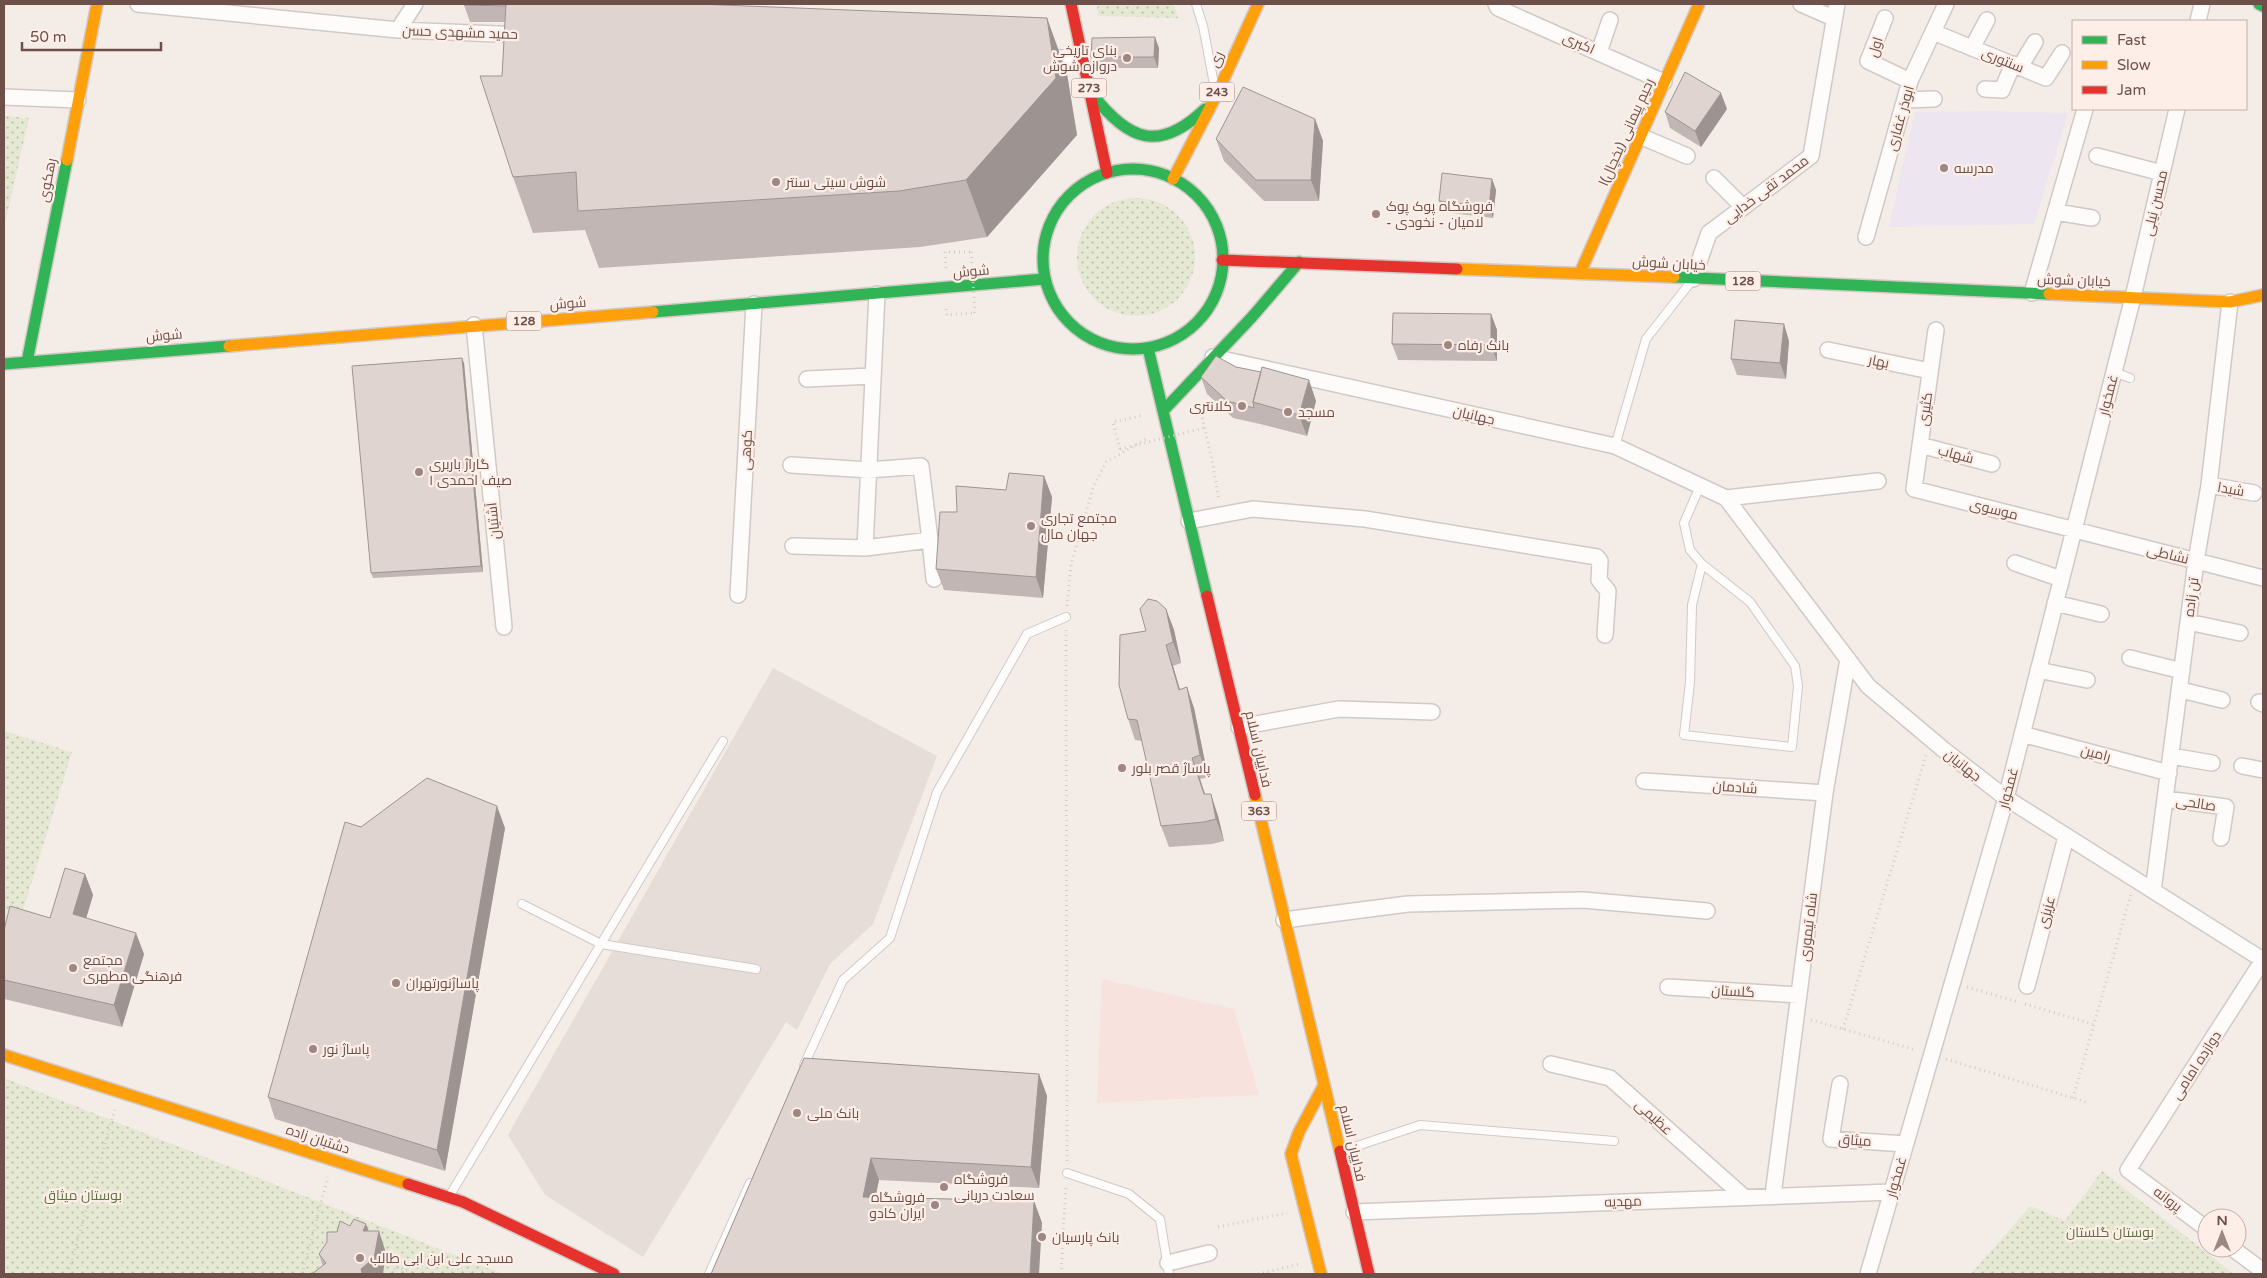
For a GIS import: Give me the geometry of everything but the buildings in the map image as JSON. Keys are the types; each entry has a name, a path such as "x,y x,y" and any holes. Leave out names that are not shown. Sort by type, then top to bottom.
{"main road":[{"name":"رهکوی","path":"27,362 97,4"},
{"name":"273","path":"1071,4 1107,173"},
{"name":"ری","path":"1173,179 1216,96 1258,4"},
{"name":"رحیم پیمانی (یخچال)ا","path":"1580,273 1699,4"},
{"path":"2259,4 2263,6"},
{"path":"1090,91 1111,118 1124,129 1140,136 1157,137 1173,133 1187,125 1216,96"},
{"path":"1129,170 1152,172 1173,179 1192,192 1207,209 1218,229 1222,274 1215,295 1204,315 1187,331 1168,342 1148,348 1123,349 1101,344 1082,333 1060,312 1052,300 1044,279 1046,234 1055,214 1069,196 1086,182 1107,173 1129,170"},
{"name":"خیابان شوش","path":"1222,260 1580,273 2230,302 2263,295"},
{"path":"1163,410 1212,357 1252,318 1299,262"},
{"name":"شوش","path":"4,364 1044,279"},
{"name":"فداییان اسلام","path":"1148,348 1369,1274"},
{"name":"دشتبان زاده","path":"4,1055 463,1202 614,1274"},
{"path":"1321,1274 1291,1154 1299,1132 1324,1085"}],"street":[{"name":"حمید مشهدی حسن","path":"138,4 398,30 531,35 534,19"},
{"path":"398,30 414,4"},
{"name":"اکبری","path":"1496,4 1498,8 1664,82"},
{"path":"1801,4 1835,11"},
{"name":"ابوذر غفاری","path":"1866,237 1910,81 1946,4"},
{"path":"2198,20 2202,4"},
{"name":"محمد تقی خدایی","path":"1693,279 1709,233 1811,156 1835,11"},
{"name":"اول","path":"1884,18 1868,61 1910,81"},
{"path":"1599,52 1610,20"},
{"path":"1972,48 1987,20"},
{"name":"سنتوری","path":"1933,32 2046,78 2059,71 2062,53"},
{"path":"1985,89 2002,90 2016,66 2036,42"},
{"path":"1023,56 1083,59"},
{"path":"4,97 78,100"},
{"path":"1905,100 1934,99"},
{"path":"2032,293 2085,110"},
{"name":"محسن نیلی","path":"2133,297 2175,110"},
{"path":"1640,136 1687,156"},
{"path":"2097,156 2162,174"},
{"path":"1714,178 1743,207"},
{"path":"2056,212 2092,218"},
{"path":"865,548 877,294"},
{"name":"غمخوار","path":"1868,1274 2006,798 2133,297"},
{"name":"تن زاده","path":"2154,892 2196,561 2209,485 2230,302"},
{"name":"کوهی","path":"738,595 754,304"},
{"name":"آشتیان","path":"474,325 504,627"},
{"name":"کثیری","path":"1914,489 1936,330"},
{"name":"بهار","path":"1828,350 1930,371"},
{"name":"جهانیان","path":"1212,357 1615,446 1726,498 1868,686 1931,740 2006,798 2263,960"},
{"path":"808,379 872,376"},
{"name":"شهاب","path":"1920,445 1992,464"},
{"path":"791,464 869,470 921,466 934,579"},
{"path":"1726,498 1878,481"},
{"name":"شیدا","path":"2209,485 2254,493"},
{"name":"موسوی","path":"1914,489 2073,530"},
{"path":"1189,521 1253,509 1364,519 1597,557 1600,561 1599,580 1608,591 1605,635"},
{"name":"نشاطی","path":"2073,530 2263,578"},
{"path":"793,546 865,548 930,540"},
{"path":"2015,562 2061,579"},
{"path":"2055,603 2101,614"},
{"path":"2188,622 2240,633"},
{"path":"2130,658 2182,671"},
{"name":"شاه تیموری","path":"1773,1195 1825,794 1848,659"},
{"path":"2038,670 2087,680"},
{"path":"2181,690 2222,700"},
{"path":"1239,727 1339,709 1432,712"},
{"name":"رامین","path":"2022,734 2169,773"},
{"path":"2171,756 2212,763"},
{"path":"2242,766 2263,770"},
{"name":"شادمان","path":"1644,781 1825,794"},
{"name":"صالحی","path":"2166,799 2226,807 2221,838"},
{"name":"عزیزی","path":"2027,986 2066,837"},
{"path":"1284,920 1408,904 1583,900 1707,911"},
{"name":"دوازده امامی","path":"2128,1170 2263,960"},
{"name":"گلستان","path":"1668,987 1799,995"},
{"name":"عظیمی","path":"1551,1064 1610,1078 1743,1196"},
{"name":"میثاق","path":"1840,1084 1831,1139 1905,1144"},
{"name":"پروانه","path":"2128,1170 2197,1222"},
{"name":"مهدیه","path":"1354,1212 1743,1196 1891,1192"},
{"path":"1168,1269 1209,1253"},
{"path":"2245,1258 2263,1271"}],"lane":[{"path":"1196,4 1203,26 1216,96"},
{"path":"1615,446 1646,339 1693,279"},
{"path":"2114,372 2130,378"},
{"path":"1700,486 1684,523 1690,550 1702,564 1750,602 1795,666 1798,686 1792,747 1684,735 1690,682 1692,605 1702,564"},
{"path":"802,1069 843,980 890,938 937,792 1027,634 1066,617"},
{"path":"449,1197 724,741"},
{"path":"522,904 601,944 756,969"},
{"path":"1340,1151 1420,1126 1614,1142"},
{"path":"1067,1173 1129,1194 1160,1220 1168,1269"},
{"path":"708,1274 753,1176"}],"path":[{"path":"946,268 945,252 971,252 975,314 947,315"},
{"path":"1198,402 1221,514"},
{"path":"1163,410 1113,422 1120,449 1204,428"},
{"path":"1062,1274 1067,1173 1066,617 1071,565 1093,488 1106,462 1167,428"},
{"path":"1843,1029 1931,740"},
{"path":"2073,1098 2135,879"},
{"path":"1796,1016 1931,1054 2086,1102"},
{"path":"68,1274 119,1092"},
{"path":"302,1274 333,1160"},
{"path":"1218,1227 1305,1209"},
{"path":"1258,1274 1317,1259"},
{"path":"392,1274 396,1266 414,1274"}],"shaded area":[{"path":"1915,112 2068,113 2034,224 1889,227"},
{"path":"773,668 937,756 873,924 830,964 797,1030 786,1022 643,1257 545,1195 508,1135"},
{"path":"1102,979 1234,1009 1259,1095 1097,1103"}],"green space":[{"path":"1097,4 1174,4 1178,18 1098,16"},
{"path":"4,116 29,118 4,228"},
{"path":"1136,198 1159,203 1178,215 1190,234 1195,257 1190,280 1178,299 1159,311 1136,316 1113,311 1094,299 1082,280 1077,257 1082,234 1094,215 1113,203"},
{"path":"4,731 72,752 4,972"},
{"name":"بوستان میثاق","path":"4,1078 503,1274 4,1274"},
{"name":"بوستان گلستان","path":"2102,1171 2197,1245 2197,1258 2213,1258 2234,1274 1971,1274 2030,1206 2065,1221"}],"traffic: fast":[{"path":"2259,4 2263,6"},
{"path":"1092,94 1119,122 1132,131 1145,136 1159,136 1173,132 1205,109"},
{"path":"27,362 67,160"},
{"path":"1133,169 1167,176 1190,190 1202,202 1212,217 1219,233 1223,259 1216,293 1202,316 1190,328 1175,338 1159,345 1133,349 1099,342 1076,328 1064,316 1054,301 1047,285 1043,259 1050,225 1064,202 1076,190 1091,180 1107,173 1133,169"},
{"path":"1163,411 1252,317 1299,262"},
{"path":"1674,277 2049,294"},
{"path":"653,312 1044,279"},
{"path":"4,364 229,346"},
{"path":"1148,348 1207,596"}],"traffic: slow":[{"path":"67,160 97,4"},
{"path":"1173,179 1216,96 1258,4"},
{"path":"1580,273 1699,4"},
{"path":"1457,269 1674,277"},
{"path":"2049,294 2230,302 2263,295"},
{"path":"229,346 653,312"},
{"path":"1255,795 1340,1151"},
{"path":"4,1055 408,1184"},
{"path":"1321,1274 1291,1154 1299,1132 1324,1085"}],"traffic: jam":[{"path":"1071,4 1107,173"},
{"path":"1222,260 1457,269"},
{"path":"1207,596 1255,795"},
{"path":"1340,1151 1369,1274"},
{"path":"408,1184 463,1202 614,1274"}],"place":[{"name":"بنای تاریخی دروازه شوش","path":"1127,58"},
{"name":"مدرسه","path":"1944,168"},
{"name":"شوش سیتی سنتر","path":"776,182"},
{"name":"فروشگاه پوک پوک - لاميان - نخودی","path":"1376,214"},
{"name":"بانک رفاه","path":"1448,345"},
{"name":"کلانتری","path":"1242,406"},
{"name":"مسجد","path":"1288,412"},
{"name":"گاراژ باربری صیف احمدی ۱","path":"419,472"},
{"name":"مجتمع تجاری جهان مال","path":"1031,526"},
{"name":"پاساژ قصر بلور","path":"1122,768"},
{"name":"مجتمع فرهنگی مطهری","path":"73,968"},
{"name":"پاساژنورتهران","path":"396,983"},
{"name":"پاساژ نور","path":"313,1049"},
{"name":"بانک ملی","path":"797,1113"},
{"name":"فروشگاه سعادت دریانی","path":"944,1187"},
{"name":"فروشگاه ایران کادو","path":"935,1205"},
{"name":"بانک پارسیان","path":"1042,1237"},
{"name":"مسجد علی ابن ابی طالب","path":"360,1258"}]}
